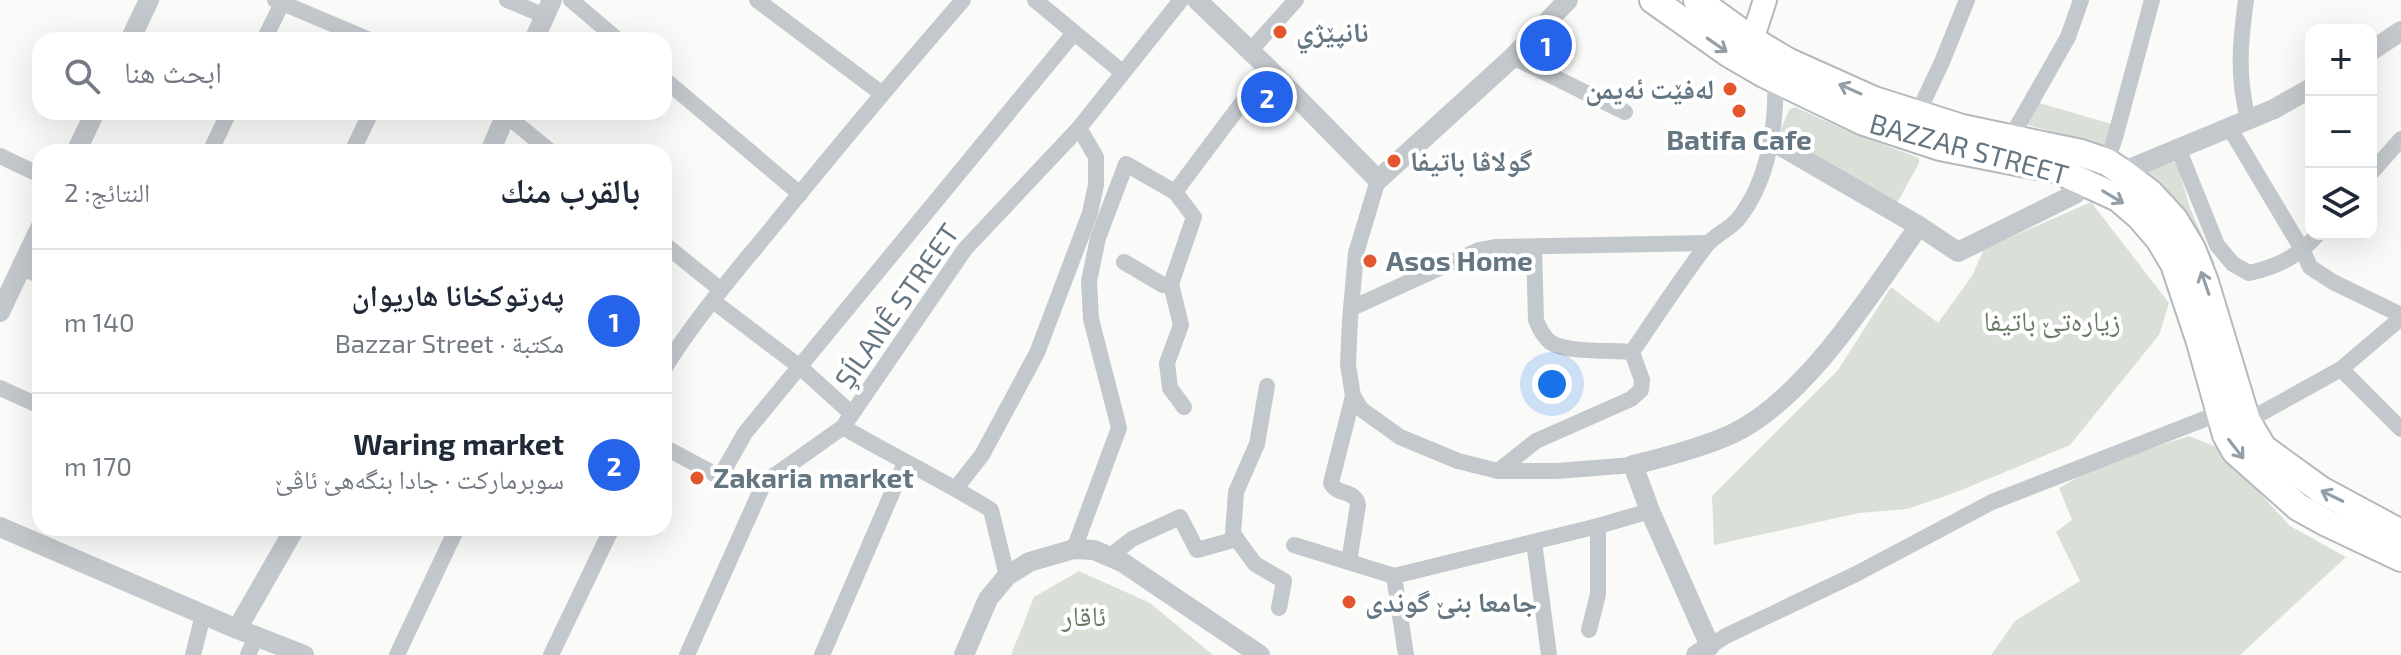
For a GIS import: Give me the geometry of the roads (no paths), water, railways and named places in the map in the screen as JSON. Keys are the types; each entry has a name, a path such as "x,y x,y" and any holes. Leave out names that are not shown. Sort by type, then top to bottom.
{"highway":[{"name":"BAZZAR STREET","path":"1697,0 1787,61 1874,100 1917,115 2010,139 2081,153 2115,167 2150,193 2192,249 2247,421 2263,448 2321,490 2401,533"},
{"name":"BAZZAR STREET","path":"1671,5 1728,53 1775,80 1864,122 1902,136 1979,156 2057,170 2118,198 2159,239 2174,264 2226,435 2235,451 2298,507 2401,558"}],"main road":[{"path":"1752,40 1765,0"}],"street":[{"path":"134,32 149,0"},
{"path":"507,0 549,8 538,32"},
{"path":"571,0 609,32"},
{"path":"757,0 881,93"},
{"path":"1035,0 1122,72"},
{"name":"ŞÍLANÊ STREET","path":"764,483 848,421 965,249 1079,128 1181,0"},
{"path":"1197,0 1378,180"},
{"path":"1250,51 1296,0"},
{"path":"1568,0 1513,57 1378,180 1356,253 1348,365 1353,396 1361,409 1400,437 1458,461 1498,471 1557,471 1633,465 1679,454 1733,433 1767,411 1835,343 1919,226"},
{"path":"1917,115 1967,0"},
{"path":"2010,139 2068,37 2081,0"},
{"path":"2152,0 2115,167 2178,148 2274,109 2305,91"},
{"path":"2246,0 2239,58 2239,123 2310,267 2401,316 2341,369 2247,421"},
{"path":"672,358 717,296 881,93 960,1"},
{"path":"267,32 278,2 351,32"},
{"path":"2377,47 2401,31"},
{"path":"720,477 745,433 1074,33"},
{"path":"1513,57 1625,112"},
{"path":"1175,192 1268,68"},
{"path":"1632,352 1708,243 1737,220 1754,191 1772,141 1776,114 1775,80"},
{"path":"672,86 800,194"},
{"path":"80,144 91,120"},
{"path":"214,144 225,120"},
{"path":"356,144 367,120"},
{"path":"493,144 503,120"},
{"path":"513,120 542,144"},
{"path":"956,488 982,455 1037,353 1090,213 1096,185 1096,157 1079,128"},
{"path":"2375,168 2401,139"},
{"path":"1772,141 1958,252 2075,194 2080,187 2080,179"},
{"path":"2178,148 2217,245 2233,264 2249,273 2269,269 2303,251 2313,240"},
{"path":"0,156 32,171"},
{"path":"1074,549 1119,428 1091,319 1089,281 1098,238 1126,164 1175,192 1194,217 1171,284 1181,325 1167,363 1170,388 1184,407"},
{"path":"1352,308 1479,250 1495,247 1708,243"},
{"path":"1534,247 1536,320 1550,342 1563,347 1632,352"},
{"path":"672,252 717,296 800,367 848,421 905,463 956,488 991,510 1007,576"},
{"path":"1124,262 1163,285 1171,284"},
{"path":"0,312 31,272"},
{"path":"1498,471 1536,441 1631,399 1641,390 1642,380 1632,352"},
{"path":"2341,369 2401,429"},
{"path":"1267,386 1257,444 1236,492 1233,534 1255,564 1284,581 1279,608"},
{"path":"0,388 32,402"},
{"path":"1349,562 1357,499 1333,488 1331,483 1353,396"},
{"path":"1633,465 1703,651 1726,636 1856,574 1992,502 2220,413"},
{"path":"672,451 720,477 764,483 687,655"},
{"path":"822,655 905,463"},
{"path":"1294,545 1394,576 1650,511"},
{"path":"1109,557 1132,539 1180,517 1197,550 1237,539"},
{"path":"1589,630 1598,594 1598,526"},
{"path":"0,527 203,615 247,640 304,655"},
{"path":"247,640 292,536"},
{"path":"397,655 453,536"},
{"path":"551,655 608,536"},
{"path":"1534,542 1549,655"},
{"path":"964,655 988,599 1007,576 1029,562 1074,549 1094,550 1122,562 1260,655"},
{"path":"1394,576 1406,655"},
{"path":"193,655 203,615"}],"place":[{"name":"نانپێژي","path":"1280,32"},
{"name":"په‌رتوكخانا هاریوان","path":"1546,45"},
{"name":"لەفێت ئەیمن","path":"1730,89"},
{"name":"Waring market","path":"1267,97"},
{"name":"Batifa Cafe","path":"1739,111"},
{"name":"گوﻻڤا باتیفا","path":"1394,161"},
{"name":"Asos Home","path":"1370,261"},
{"name":"Zakaria market","path":"697,478"},
{"name":"جامعا بنێ گوندی","path":"1349,602"}],"park label":[{"name":"زياره‌تێ باتيفا","path":"2052,321"},
{"name":"ئاقار","path":"1084,616"}]}
